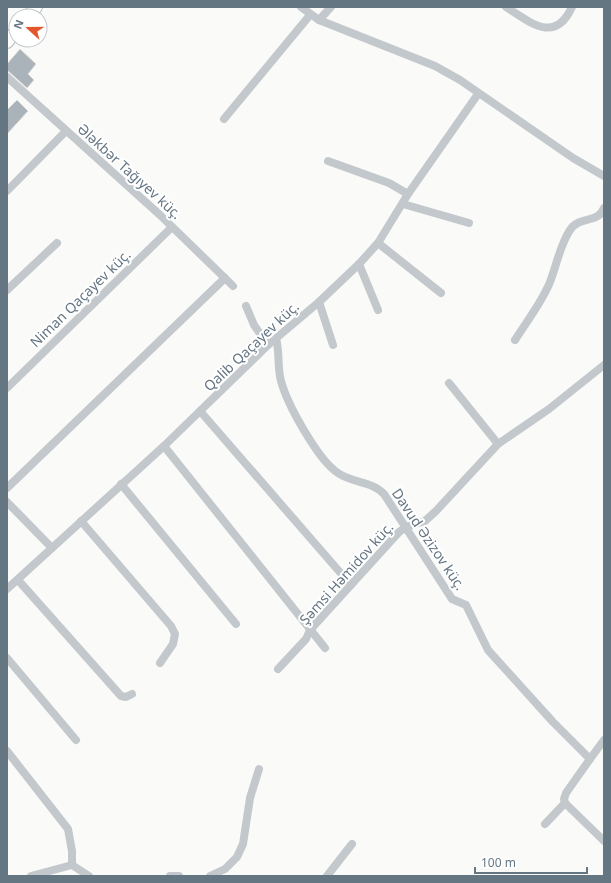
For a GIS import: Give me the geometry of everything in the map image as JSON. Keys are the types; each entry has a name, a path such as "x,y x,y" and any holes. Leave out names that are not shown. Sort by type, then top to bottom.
{"street":[{"path":"301,7 310,15 319,20 435,66 460,80 478,94 573,158 604,176"},
{"path":"319,20 331,7"},
{"path":"506,7 532,23 552,28 562,24 572,7"},
{"path":"224,119 310,15"},
{"name":"Ələkbər Tağıyev küç.","path":"7,77 172,227 233,286"},
{"name":"Qalib Qaçayev küç.","path":"7,589 164,446 268,345 319,302 359,264 378,243 408,194 478,94"},
{"path":"7,191 66,130"},
{"path":"328,161 389,184 408,194"},
{"path":"403,204 469,223"},
{"path":"515,340 550,283 563,243 571,228 580,220 595,218 602,213 604,208"},
{"name":"Niman Qaçayev küç.","path":"7,388 172,227"},
{"path":"7,290 57,243"},
{"path":"378,243 441,293"},
{"path":"359,264 378,310"},
{"path":"7,488 225,278"},
{"path":"319,302 333,345"},
{"path":"246,306 254,326 268,345"},
{"name":"Davud Əzizov küç.","path":"276,339 281,381 291,408 311,440 333,470 339,474 380,490 394,506 452,599 466,605 488,650 553,722 590,758"},
{"name":"Şəmsi Həmidov küç.","path":"278,669 306,639 310,630 399,532 406,527 425,521 498,444 549,408 604,365"},
{"path":"449,383 498,444"},
{"path":"200,411 351,585"},
{"path":"164,446 325,648"},
{"path":"121,484 236,624"},
{"path":"7,502 52,548"},
{"path":"81,521 171,626 175,634 173,644 160,662"},
{"path":"18,580 121,696 126,697 132,694"},
{"path":"7,658 76,740"},
{"path":"545,824 565,803 566,793 604,740"},
{"path":"7,750 68,830 72,851 72,865"},
{"path":"210,876 229,865 237,857 243,844 250,798 259,769"},
{"path":"565,803 604,841"},
{"path":"327,876 352,844"},
{"path":"31,876 72,865 89,876"},
{"path":"170,876 179,876"}],"building":[{"path":"20,49 36,64 28,74 34,80 27,88 7,70 7,64"},
{"path":"17,100 28,111 7,134 7,110"}]}
